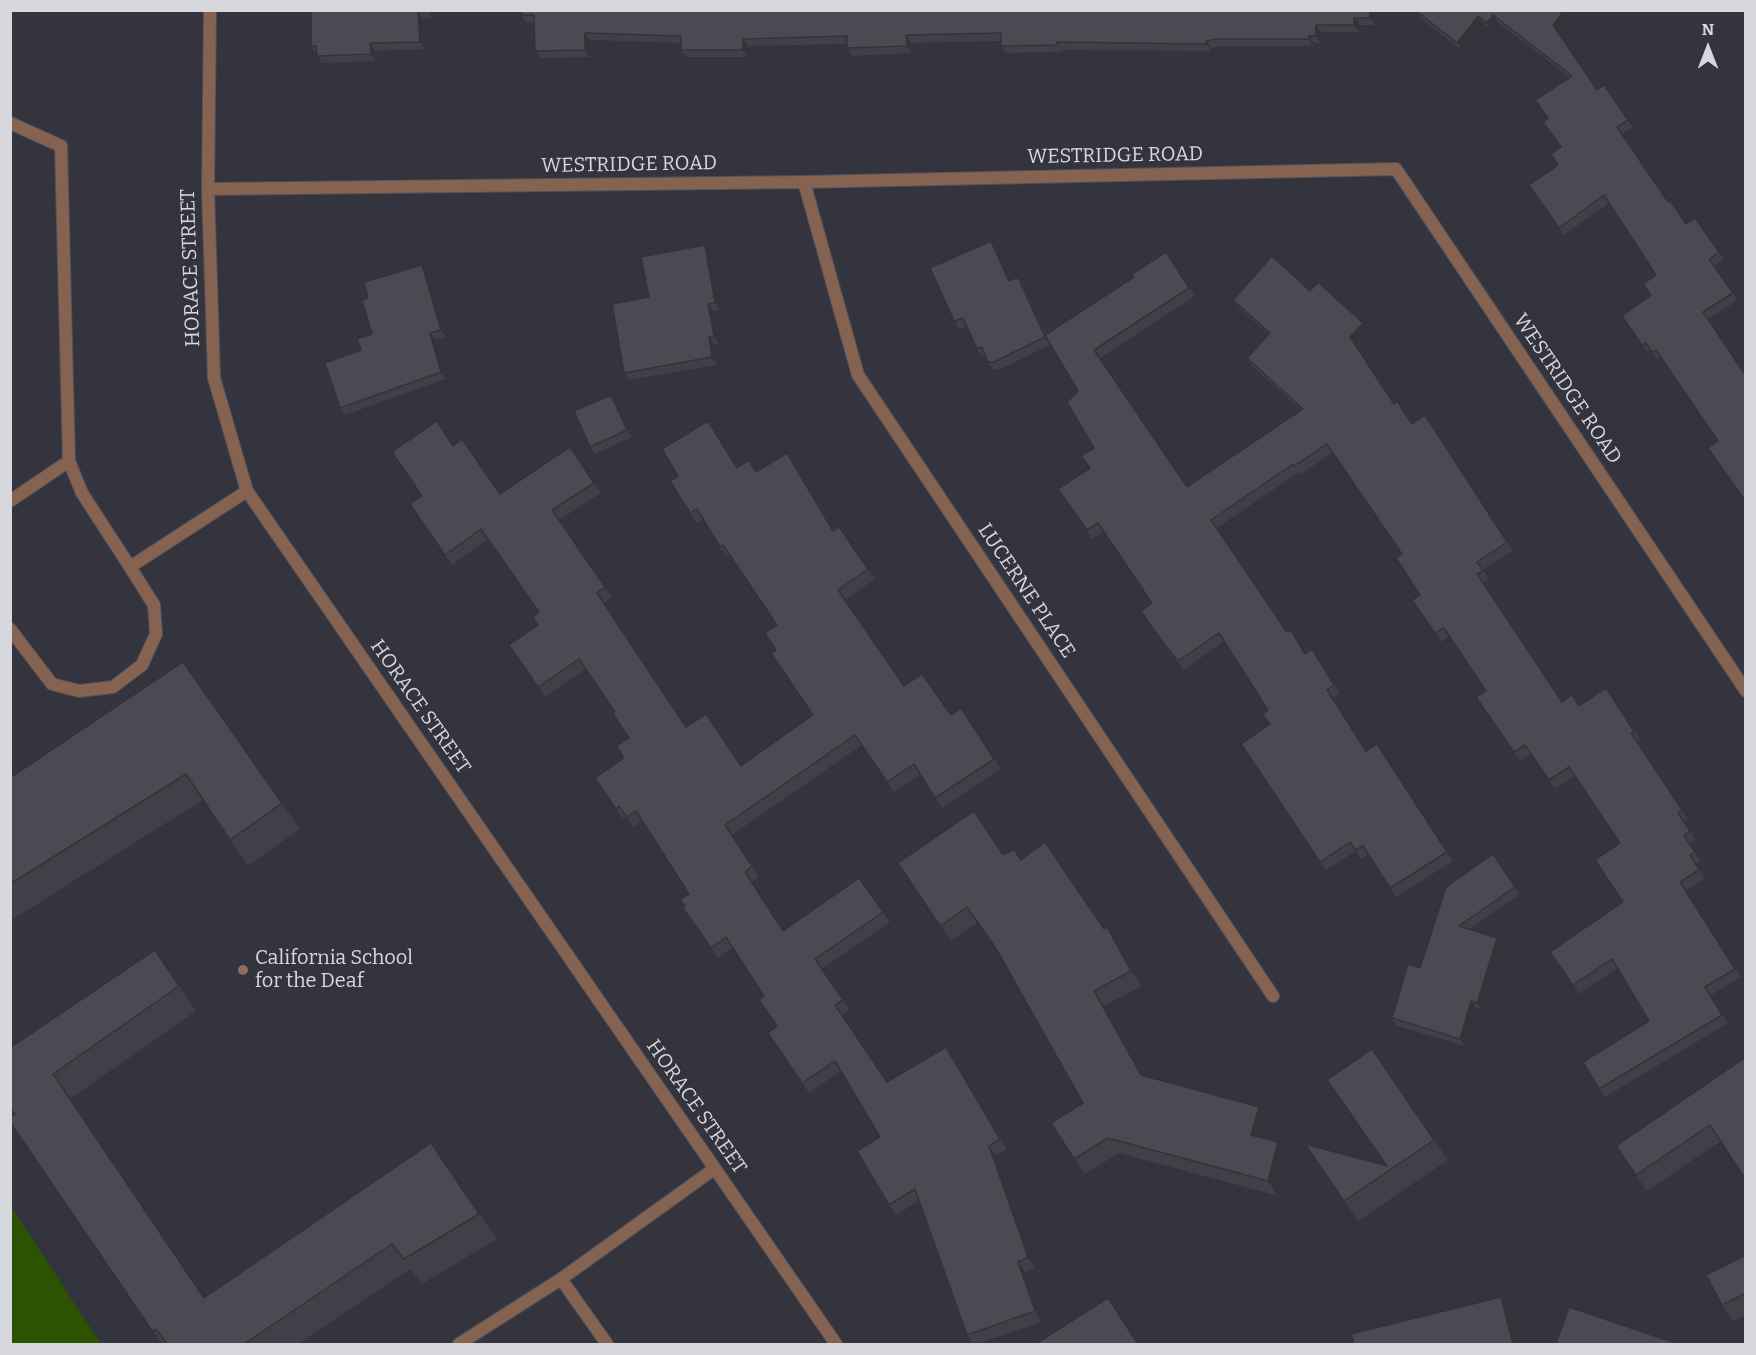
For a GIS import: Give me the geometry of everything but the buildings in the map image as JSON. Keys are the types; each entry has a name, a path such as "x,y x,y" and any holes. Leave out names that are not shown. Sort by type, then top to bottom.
{"street":[{"name":"HORACE STREET","path":"210,10 208,189 214,378 248,491 836,1344"},
{"path":"10,123 62,146 69,461 82,493 154,605 156,634 142,665 113,687 79,692 52,684 10,629"},
{"name":"WESTRIDGE ROAD","path":"208,189 804,182 1395,169 1746,691"},
{"name":"LUCERNE PLACE","path":"804,182 858,375 1273,996"},
{"path":"10,501 69,461"},
{"path":"130,567 248,491"},
{"path":"459,1344 561,1279 714,1169"},
{"path":"561,1279 607,1344"}],"green space":[{"path":"11,1207 101,1344 11,1344"}],"place":[{"name":"California School for the Deaf","path":"243,970"}]}
